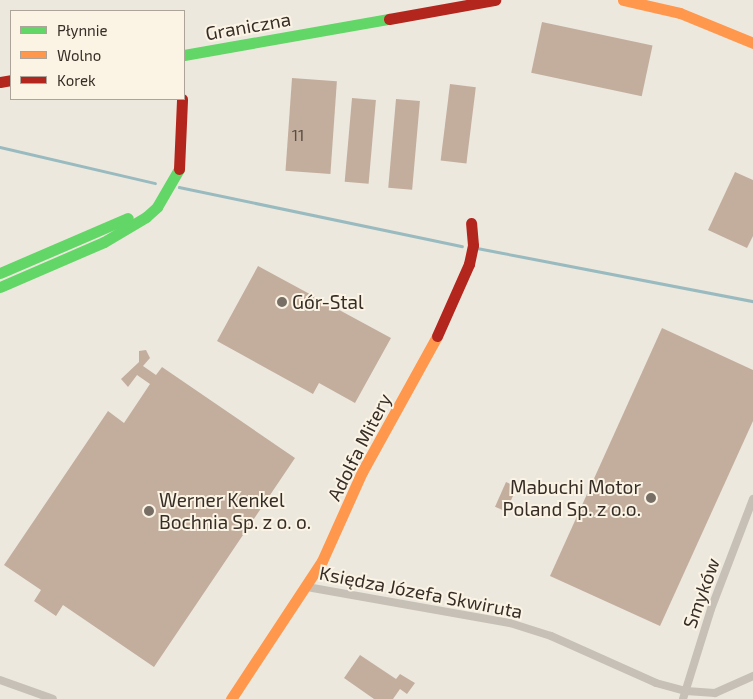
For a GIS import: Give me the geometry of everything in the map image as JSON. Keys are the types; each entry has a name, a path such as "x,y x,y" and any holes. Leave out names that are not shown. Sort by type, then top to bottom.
{"main road":[{"name":"Graniczna","path":"185,55 495,0"},
{"path":"623,0 680,13 753,43"},
{"path":"0,273 126,219 141,209 168,171 174,138 172,100"},
{"path":"0,288 104,242 146,218 157,207 178,174 182,157 182,100"},
{"name":"Adolfa Mitery","path":"231,699 307,587 332,544 362,472 460,293 473,245 471,223"}],"street":[{"name":"Smyków","path":"684,695 711,609 753,499"},
{"name":"Księdza Józefa Skwiruta","path":"307,587 520,626 684,695 715,693 753,676"},
{"path":"0,680 52,699"}],"building":[{"path":"542,22 653,45 642,96 531,73"},
{"path":"292,78 337,81 330,174 286,171"},
{"path":"450,84 476,87 466,164 441,160"},
{"path":"352,98 376,100 369,184 345,182"},
{"path":"396,99 420,101 412,190 388,188"},
{"path":"735,172 753,180 753,236 747,248 708,230"},
{"name":"Gór-Stal","path":"258,266 391,338 355,403 319,383 313,394 217,341"},
{"name":"Mabuchi Motor Poland Sp. z o.o.","path":"662,328 753,370 753,421 660,626 550,576"},
{"name":"Werner Kenkel Bochnia Sp. z o. o.","path":"146,350 150,358 143,366 156,375 162,367 295,458 154,667 63,605 56,616 34,601 41,590 4,565 108,411 124,423 150,384 137,375 128,387 121,379 139,362 139,351"},
{"path":"506,482 517,487 506,512 495,507"},
{"path":"360,655 396,679 400,674 415,683 407,694 400,689 393,699 374,699 344,678"}],"waterway":[{"path":"0,147 155,183"},
{"path":"179,187 462,246"},
{"path":"477,248 753,301"}],"traffic: fast":[{"path":"185,55 389,19"},
{"path":"0,287 104,242 146,217 157,207 179,169"},
{"path":"0,273 128,218"}],"traffic: slow":[{"path":"623,0 680,13 753,43"},
{"path":"231,699 322,561 362,472 437,336"}],"traffic: jam":[{"path":"389,19 495,0"},
{"path":"0,82 10,80"},
{"path":"179,169 182,100"},
{"path":"437,336 469,264 473,245 471,223"}],"place":[{"name":"Gór-Stal","path":"282,302"},
{"name":"Mabuchi Motor Poland Sp. z o.o.","path":"651,498"},
{"name":"Werner Kenkel Bochnia Sp. z o. o.","path":"149,511"}]}
